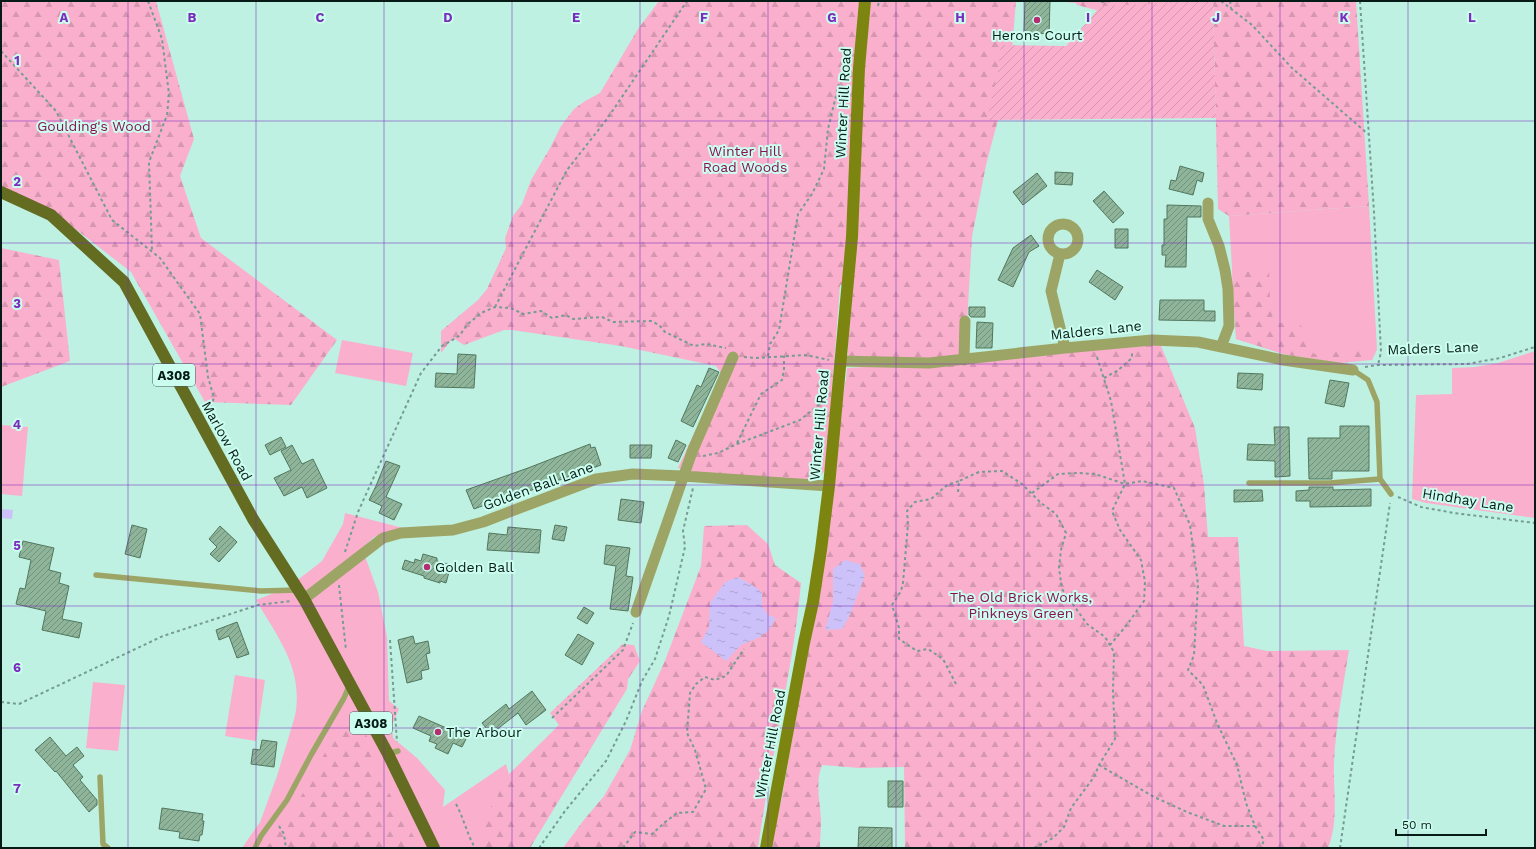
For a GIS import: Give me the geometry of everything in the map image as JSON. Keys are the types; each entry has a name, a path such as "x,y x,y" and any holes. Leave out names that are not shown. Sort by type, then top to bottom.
{"main road":[{"name":"Marlow Road","path":"1,192 51,215 124,282 253,519 301,595"},
{"name":"A308","path":"301,595 350,684 393,753 434,848"}],"street":[{"name":"Winter Hill Road","path":"766,848 813,602 829,486 852,237 860,59 865,1"},
{"path":"1208,204 1208,219 1219,246 1228,289 1228,326 1221,347"},
{"path":"1060,254 1051,291 1065,348"},
{"path":"964,360 965,321"},
{"name":"Malders Lane","path":"840,362 929,364 1065,348 1152,340 1198,342 1283,360 1353,370"},
{"path":"636,612 689,476 692,452 733,357"},
{"name":"Golden Ball Lane","path":"301,595 338,574 383,538 401,533 453,530 483,522 596,479 633,474 689,476 829,486"}],"lane":[{"path":"1353,370 1368,380 1377,402 1380,479 1391,494"},
{"path":"1249,483 1330,483 1380,479"},
{"path":"96,575 301,595"},
{"path":"255,848 261,836 287,800 310,755 344,698 350,684"},
{"path":"100,777 103,844 108,848"}],"path":[{"path":"148,1 162,40 169,94 167,115 149,162 152,250"},
{"path":"495,307 567,170 607,119 687,1"},
{"path":"1101,2 1112,1"},
{"path":"1221,1 1252,25 1292,68 1369,134"},
{"path":"1230,1 1231,9"},
{"path":"1360,1 1369,134"},
{"path":"1,51 56,111 112,220 152,250 160,258 200,314 208,377 214,398 203,429"},
{"path":"768,356 770,344 779,330 798,214 812,194 824,169 828,129 845,58 860,59"},
{"name":"Malders Lane","path":"1369,134 1381,352 1378,365 1467,364 1500,358 1535,347"},
{"path":"345,553 358,512 421,373 442,346 459,336 468,324 481,313 495,307 511,308 523,314 541,311 552,318 566,315 573,319 602,317 613,322 651,321 660,325 665,332 694,346 706,344 728,349 730,356 733,357 756,358 768,356 806,355 840,362"},
{"path":"1104,378 1117,371 1132,358 1133,342"},
{"path":"1093,345 1111,401 1125,484 1112,511 1120,530 1141,560 1145,582 1144,601 1110,645"},
{"path":"737,444 761,394 782,380 784,356"},
{"path":"692,452 700,457 718,453 737,444 800,420 826,399 837,398"},
{"path":"956,684 943,659 928,649 917,651 899,639 899,628 892,605 901,591 903,583 908,524 907,511 915,502 931,499 946,486 979,472 1002,471 1022,484 1040,503 1056,514 1066,533 1061,550 1059,568 1062,589 1087,624 1105,637 1114,652 1113,691 1115,739 1099,765 1094,777 1070,808 1064,828 1054,838 1034,848"},
{"path":"1032,493 1058,474 1078,473 1095,474 1125,484 1142,481 1174,488 1190,525 1198,584 1194,655 1188,670 1203,685 1217,723 1237,765 1246,803 1255,826 1264,840 1261,848"},
{"path":"539,848 565,811 606,761 626,721 642,682 655,659 669,616 685,547 683,531 691,501 689,476"},
{"path":"958,492 959,481"},
{"path":"1340,848 1391,494"},
{"name":"Hindhay Lane","path":"1391,494 1421,506 1454,513 1535,522"},
{"path":"338,574 346,654"},
{"path":"1,702 19,704 163,636 258,605 301,595"},
{"path":"552,718 623,650 636,612"},
{"path":"390,640 393,753"},
{"path":"623,848 636,832 652,834 677,813 693,812 706,789 695,750 687,733 690,693 696,684 705,678 715,680 726,676 744,649"},
{"path":"1099,765 1154,797 1187,812 1224,826 1255,826"},
{"path":"456,804 462,816 468,837 475,848"},
{"path":"274,818 284,834 286,848"}],"green space":[{"name":"Goulding's Wood","path":"1,1 156,1 194,139 180,176 201,238 337,340 291,405 205,402 131,272 51,210 1,186"},
{"name":"Winter Hill Road Woods","path":"659,1 1016,1 1012,49 999,116 986,165 972,237 965,358 847,366 853,286 840,285 826,469 813,481 697,473 678,468 722,374 716,366 621,346 512,330 504,330 464,345 453,338 441,353 441,331 478,300 487,289 506,248 505,238 513,216 522,204 531,180 561,126 574,109 600,93 638,29"},
{"path":"1055,1 1213,1 1107,13 1077,5 1076,3"},
{"path":"1213,1 1356,1 1369,206 1229,216 1218,209"},
{"path":"1213,1 1216,118 987,120 998,71 1001,45 1066,46 1101,6"},
{"path":"1369,206 1377,349 1372,360 1287,355 1236,339 1229,216"},
{"path":"1,248 59,260 70,361 1,387"},
{"path":"1269,267 1270,302 1273,320 1284,324 1300,324 1314,354 1377,349 1372,360 1340,363 1287,355 1236,339 1232,269"},
{"path":"342,340 413,353 406,386 335,373"},
{"name":"The Old Brick Works, Pinkneys Green","path":"1159,341 1195,428 1204,485 1208,537 1238,537 1244,646 1267,651 1349,650 1336,734 1334,762 1335,805 1333,827 1328,848 905,848 904,767 859,768 822,765 818,785 821,819 820,848 772,848 774,828 782,797 804,671 819,599 847,368 966,361"},
{"path":"1535,351 1535,518 1426,503 1412,499 1416,395 1452,394 1452,368 1475,367 1498,363"},
{"path":"1,425 28,427 22,496 1,494"},
{"path":"345,513 403,528 374,537 362,548 378,592 387,637 389,701 399,709 392,725 393,738 417,758 445,790 443,807 506,764 529,848 242,848 260,822 277,776 295,716 297,699 296,683 287,655 256,600 287,588 322,561 343,524"},
{"path":"747,525 768,544 775,565 801,583 793,649 758,848 563,848 604,796 630,750 642,711 664,663 701,566 704,526"},
{"path":"623,644 634,645 640,661 628,679 627,689 530,848 486,848 482,839 480,826 484,815 497,799 501,782 559,725 550,713"},
{"path":"235,675 265,680 256,741 225,736"},
{"path":"93,682 125,685 118,751 86,748"},
{"path":"354,716 365,731 377,771 420,848 266,848 296,805 340,722"}],"water":[{"path":"1,509 13,510 12,519 1,518"},
{"path":"845,560 860,564 865,576 849,617 842,629 825,630 833,602 833,569"},
{"path":"738,577 757,588 762,593 762,606 768,615 776,618 768,631 760,637 741,645 726,661 701,642 709,627 710,603 725,582"}],"building":[{"name":"Herons Court","path":"1025,1 1050,1 1049,34 1024,32"},
{"path":"1180,166 1204,173 1202,182 1197,180 1193,195 1169,189 1171,180 1176,181"},
{"path":"1055,172 1073,173 1072,185 1055,184"},
{"path":"1037,173 1047,186 1023,205 1013,192"},
{"path":"1104,191 1124,213 1113,223 1093,201"},
{"path":"1167,205 1201,206 1201,217 1187,217 1186,267 1165,267 1166,255 1162,255 1162,245 1164,245 1164,219 1167,219"},
{"path":"1115,229 1128,229 1128,248 1115,248"},
{"path":"1031,235 1039,246 1029,252 1013,287 998,280 1013,248"},
{"path":"1097,270 1123,287 1115,300 1089,282"},
{"path":"1160,300 1204,300 1204,311 1215,311 1215,321 1159,320"},
{"path":"969,307 985,307 985,317 971,317 969,315"},
{"path":"977,322 993,323 992,348 976,348"},
{"path":"458,354 476,355 474,388 435,387 436,373 457,374"},
{"path":"709,368 719,372 693,427 681,421 697,385 701,387"},
{"path":"1238,373 1263,374 1262,390 1237,388"},
{"path":"1330,380 1349,383 1344,407 1325,403"},
{"path":"1340,426 1369,426 1369,471 1332,471 1332,479 1309,479 1308,438 1340,438"},
{"path":"1274,427 1289,427 1290,476 1275,477 1275,461 1247,460 1248,444 1275,445"},
{"path":"281,437 286,447 270,455 265,445"},
{"path":"676,440 686,445 678,462 668,458"},
{"path":"590,444 591,448 595,447 601,465 510,498 509,496 474,509 466,490"},
{"path":"292,445 302,464 313,459 327,488 307,498 302,487 284,496 274,478 291,470 281,451"},
{"path":"630,445 652,445 651,458 630,458"},
{"path":"386,461 400,466 386,497 402,504 394,520 379,513 382,506 369,500"},
{"path":"1309,487 1333,487 1333,490 1371,489 1371,506 1310,507 1310,501 1296,501 1296,491 1309,490"},
{"path":"1234,490 1262,490 1263,501 1234,502"},
{"path":"621,499 644,502 641,523 618,520"},
{"path":"132,525 147,529 140,558 125,554"},
{"path":"555,525 567,527 564,541 552,539"},
{"path":"220,526 237,542 219,562 210,554 217,547 209,539"},
{"path":"508,527 541,530 539,553 487,550 489,533 507,535"},
{"path":"23,541 54,548 49,570 61,573 59,583 69,586 62,619 82,623 79,638 42,630 46,611 16,604 20,588 25,589 31,560 19,557"},
{"path":"606,545 630,548 626,576 633,577 628,611 610,609 616,566 604,564"},
{"name":"Golden Ball","path":"423,554 437,558 437,561 451,565 446,583 440,581 440,583 424,578 424,576 402,569 405,560 414,563 415,559 421,561"},
{"path":"584,607 594,613 587,624 577,618"},
{"path":"237,622 249,654 237,658 229,636 219,640 216,630"},
{"path":"578,634 594,643 582,665 565,655"},
{"path":"413,636 415,644 428,641 430,653 426,654 429,669 421,671 422,679 407,683 398,640"},
{"path":"532,691 546,710 526,725 518,713 491,734 482,723 506,704 509,709"},
{"name":"The Arbour","path":"419,716 467,737 462,747 453,743 448,754 435,748 437,744 429,741 431,736 413,728"},
{"path":"50,737 66,756 77,747 84,756 73,765 83,777 80,780 97,800 97,805 89,812 56,771 55,772 35,750"},
{"path":"262,740 277,742 274,767 251,764 253,749 260,750"},
{"path":"888,781 903,781 903,807 888,807"},
{"path":"162,808 203,814 202,821 204,821 202,835 200,835 199,841 179,838 180,832 159,829"},
{"path":"859,827 892,828 892,848 858,848"}],"place":[{"name":"Herons Court","path":"1037,20"},
{"name":"Golden Ball","path":"427,567"},
{"name":"The Arbour","path":"438,732"}]}
